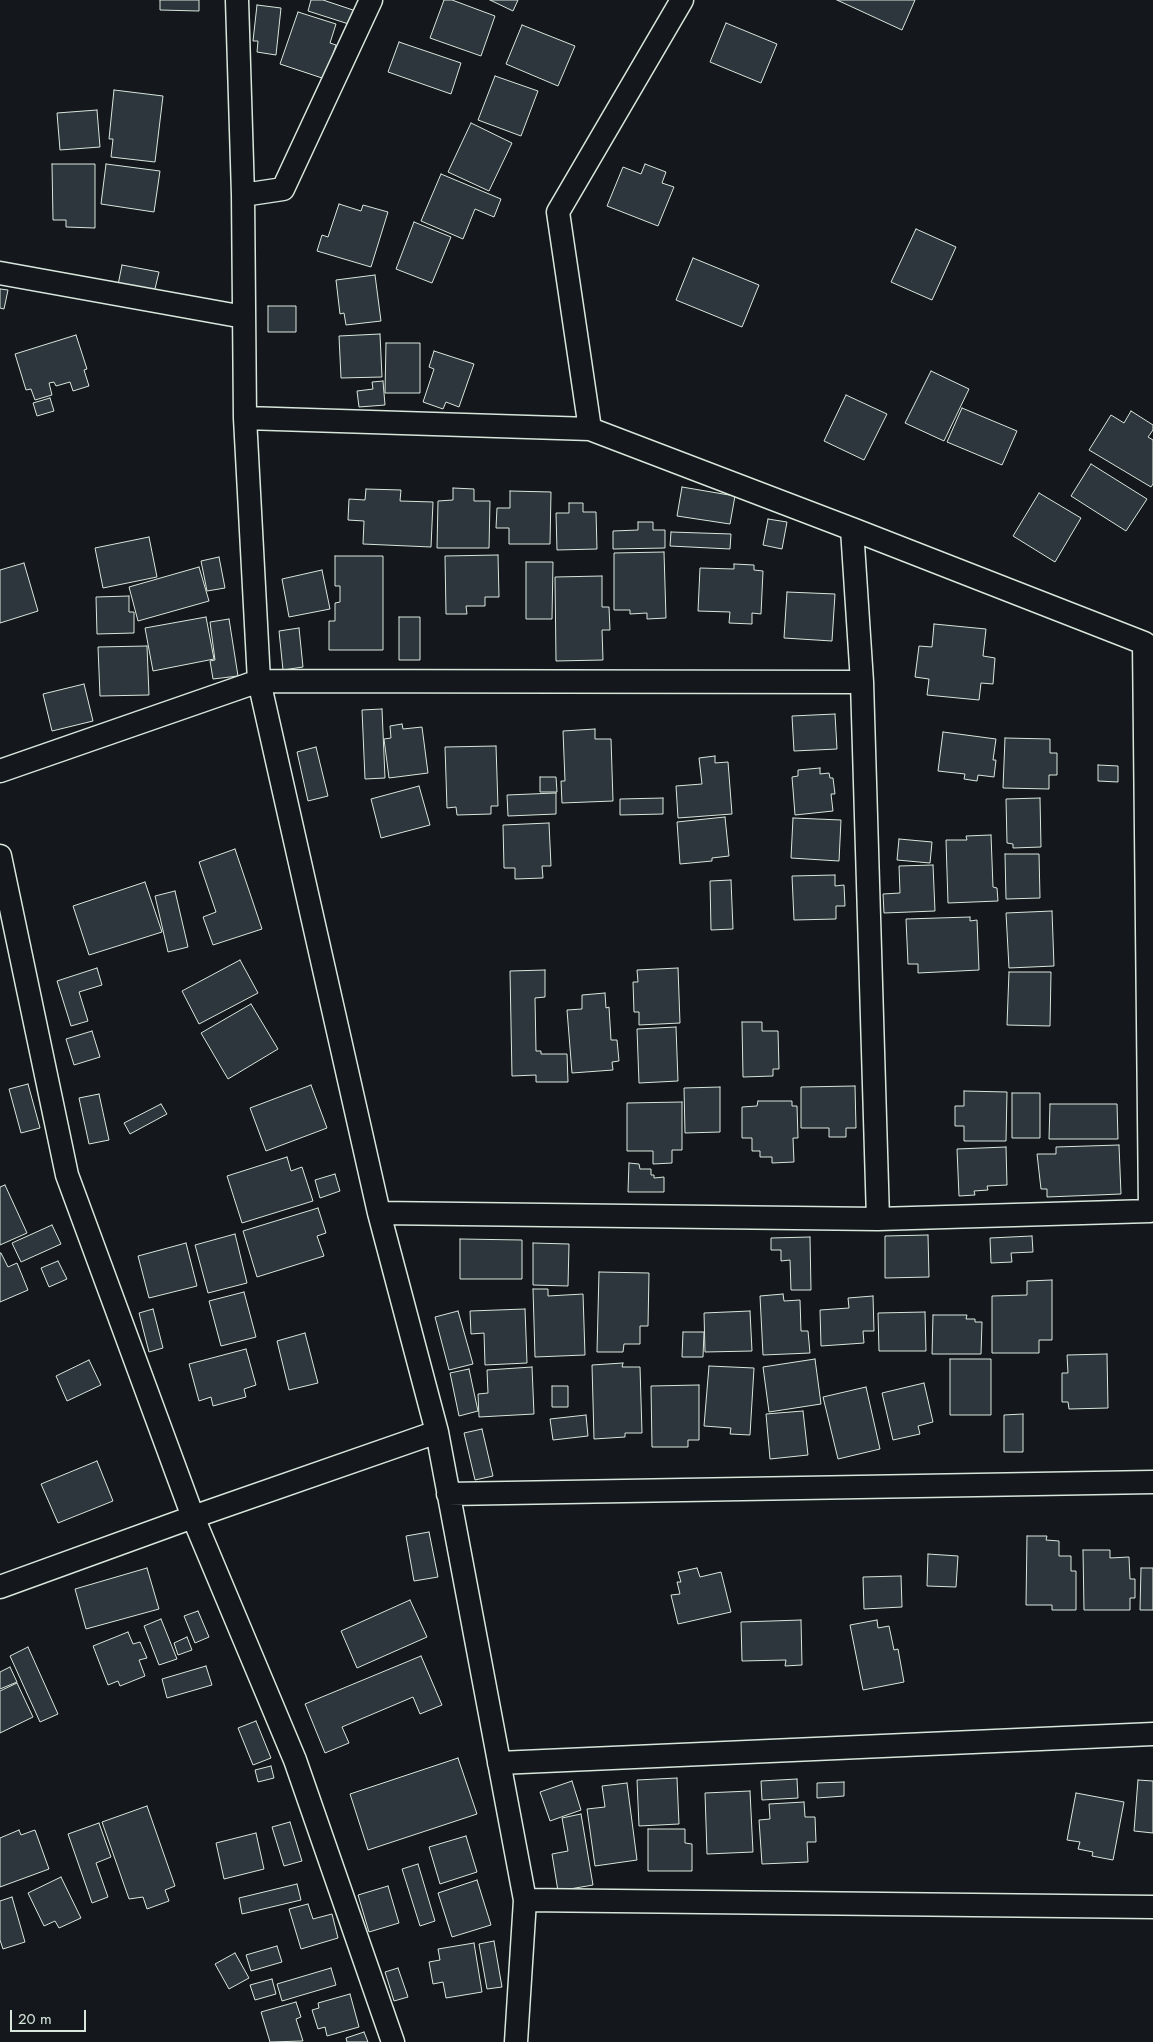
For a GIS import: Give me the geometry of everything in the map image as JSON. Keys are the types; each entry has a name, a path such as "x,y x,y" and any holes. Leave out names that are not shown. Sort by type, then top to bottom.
{"street":[{"path":"237,0 243,195 245,418 259,681 379,1213 436,1432 525,1900 516,2042"},
{"path":"243,195 282,189 371,0"},
{"path":"590,429 558,212 682,0"},
{"path":"0,273 244,317"},
{"path":"245,418 590,429 852,529 1148,646 1150,1210 878,1219 379,1213"},
{"path":"852,529 862,682 878,1219"},
{"path":"0,771 259,681 862,682"},
{"path":"0,856 68,1175 193,1517 295,1760 393,2042"},
{"path":"0,1587 436,1432"},
{"path":"448,1494 1153,1482"},
{"path":"499,1763 1153,1734"},
{"path":"525,1900 1153,1907"}],"building":[{"path":"160,0 199,0 199,11 160,10"},
{"path":"311,0 323,0 359,12 355,26 308,11"},
{"path":"444,0 452,0 495,16 481,56 430,38"},
{"path":"490,0 518,0 513,11"},
{"path":"837,0 915,0 902,30"},
{"path":"257,5 281,8 276,55 257,52 258,41 253,41"},
{"path":"298,12 336,24 330,43 336,45 325,79 280,64"},
{"path":"726,23 777,44 761,83 710,62"},
{"path":"522,25 575,46 558,86 506,64"},
{"path":"399,42 461,63 451,94 388,72"},
{"path":"495,76 538,91 521,136 478,120"},
{"path":"114,90 163,96 155,162 111,157 113,139 109,139"},
{"path":"97,110 100,147 60,150 57,113"},
{"path":"471,123 512,143 489,191 448,172"},
{"path":"52,164 95,164 95,228 66,227 66,220 53,220"},
{"path":"106,164 160,171 154,212 101,204"},
{"path":"645,164 666,172 662,183 674,187 658,226 607,206 623,167 641,174"},
{"path":"441,174 501,199 494,217 475,209 463,239 421,221"},
{"path":"339,204 361,211 363,205 388,212 371,267 317,251 322,235 328,237"},
{"path":"414,222 451,237 432,283 396,269"},
{"path":"916,229 956,247 932,300 891,282"},
{"path":"693,258 759,285 742,327 676,300"},
{"path":"122,265 159,272 154,293 118,285"},
{"path":"375,275 381,321 346,325 344,313 340,314 336,280"},
{"path":"0,289 8,290 4,309 0,308"},
{"path":"268,306 296,306 296,332 268,332"},
{"path":"380,334 382,377 341,378 339,336"},
{"path":"76,335 87,369 84,370 89,386 73,391 70,382 56,386 54,382 49,383 52,395 35,400 31,389 26,390 15,354"},
{"path":"386,343 420,343 420,393 385,393"},
{"path":"434,351 474,364 459,407 446,402 443,409 423,402 434,369 429,367"},
{"path":"931,371 969,389 944,441 905,423"},
{"path":"383,381 385,405 359,407 357,391 373,389 372,382"},
{"path":"846,395 887,414 864,460 824,441"},
{"path":"50,398 54,411 37,416 33,403"},
{"path":"962,408 1017,431 1002,465 947,442"},
{"path":"1131,411 1153,425 1153,430 1148,437 1153,440 1153,484 1151,487 1089,450 1111,415 1124,423"},
{"path":"1091,464 1147,499 1126,531 1071,496"},
{"path":"682,487 735,496 730,524 677,516"},
{"path":"453,488 474,489 474,501 490,501 489,548 437,548 438,501 453,500"},
{"path":"366,489 401,490 400,501 433,502 431,547 363,544 364,521 348,520 349,499 365,500"},
{"path":"510,491 551,492 550,544 509,544 509,528 496,528 497,508 510,508"},
{"path":"1039,493 1081,518 1055,562 1013,536"},
{"path":"569,503 583,503 583,512 596,512 597,549 557,550 556,513 569,513"},
{"path":"768,519 787,522 782,549 763,545"},
{"path":"638,522 653,522 653,530 665,530 665,548 613,549 613,531 638,530"},
{"path":"671,532 731,534 730,549 670,546"},
{"path":"149,537 157,577 103,588 95,548"},
{"path":"664,552 666,618 647,619 647,613 630,614 630,610 614,610 614,553"},
{"path":"498,555 499,597 485,597 485,606 466,606 467,614 446,614 445,556"},
{"path":"335,556 383,556 383,650 329,650 329,621 335,621 335,603 340,602 340,586 335,586"},
{"path":"219,557 225,588 207,591 201,561"},
{"path":"526,562 553,562 552,619 526,619"},
{"path":"24,563 38,611 0,623 0,570"},
{"path":"734,564 754,565 754,570 763,571 761,614 752,613 752,624 729,623 730,612 698,611 700,568 734,569"},
{"path":"199,567 209,601 138,621 129,587"},
{"path":"322,570 330,609 289,617 282,579"},
{"path":"602,576 602,607 609,607 610,630 602,630 603,660 556,661 555,577"},
{"path":"787,592 835,594 832,641 784,638"},
{"path":"129,596 129,612 134,612 134,633 97,634 96,597"},
{"path":"206,617 214,659 153,671 145,628"},
{"path":"399,617 420,617 420,660 399,660"},
{"path":"229,619 238,676 213,679 210,661 215,660 210,622"},
{"path":"934,624 986,629 983,656 995,658 993,684 981,683 979,700 927,695 929,679 915,677 919,646 932,647"},
{"path":"299,628 303,667 283,670 279,631"},
{"path":"147,646 149,695 100,696 98,647"},
{"path":"84,684 93,721 52,731 43,694"},
{"path":"382,709 385,778 365,779 362,710"},
{"path":"835,714 837,749 794,751 792,716"},
{"path":"402,724 403,729 422,727 428,773 389,778 384,739 391,738 390,726"},
{"path":"595,729 595,739 611,739 613,801 562,803 561,781 565,781 563,731"},
{"path":"943,732 996,739 993,760 996,760 994,777 978,775 977,781 964,779 965,774 938,771"},
{"path":"1005,738 1050,739 1050,753 1057,753 1057,775 1049,775 1049,789 1003,788"},
{"path":"496,746 498,806 491,806 491,814 457,815 456,807 447,808 445,747"},
{"path":"316,747 328,796 308,801 297,752"},
{"path":"715,756 715,763 728,762 732,814 678,818 676,786 702,784 699,758"},
{"path":"1098,765 1118,766 1118,782 1098,781"},
{"path":"820,768 820,774 829,773 830,778 833,778 835,794 831,794 833,811 795,815 792,777 798,776 798,770"},
{"path":"540,777 556,777 557,792 540,792"},
{"path":"419,786 430,825 381,838 371,799"},
{"path":"556,793 556,814 508,816 507,795"},
{"path":"663,798 663,814 620,815 620,799"},
{"path":"1040,798 1041,847 1013,848 1013,844 1007,843 1006,799"},
{"path":"725,817 729,856 712,858 712,861 680,864 677,822"},
{"path":"793,818 841,820 839,861 791,858"},
{"path":"549,823 551,866 542,866 543,878 515,879 515,868 504,868 503,825"},
{"path":"991,835 993,887 997,888 998,901 948,903 946,840 967,840 966,836"},
{"path":"899,839 932,842 930,863 897,860"},
{"path":"235,849 262,929 213,945 203,917 216,912 199,862"},
{"path":"1005,854 1039,854 1040,898 1006,899"},
{"path":"933,865 935,911 884,913 883,894 900,893 899,866"},
{"path":"835,875 835,886 844,885 845,906 836,906 836,919 794,920 792,876"},
{"path":"731,880 733,929 711,930 710,881"},
{"path":"145,882 162,932 89,955 73,906"},
{"path":"175,891 188,947 168,952 155,896"},
{"path":"1052,911 1054,966 1009,968 1006,913"},
{"path":"970,917 970,921 977,920 979,970 918,973 918,964 908,964 906,919"},
{"path":"240,960 258,993 199,1024 182,991"},
{"path":"97,968 102,985 79,992 88,1021 71,1026 57,981"},
{"path":"678,968 680,1023 639,1025 639,1012 634,1012 633,982 638,982 637,970"},
{"path":"545,970 545,997 535,998 536,1051 541,1051 541,1054 567,1054 568,1082 536,1082 536,1075 512,1076 510,971"},
{"path":"1009,972 1051,972 1050,1026 1007,1025"},
{"path":"605,993 606,1008 609,1007 611,1040 617,1040 619,1061 612,1062 613,1070 572,1073 567,1010 582,1009 582,995"},
{"path":"251,1004 278,1049 228,1079 201,1033"},
{"path":"742,1022 762,1022 762,1031 778,1031 779,1069 773,1069 773,1076 743,1077"},
{"path":"676,1027 678,1081 639,1083 637,1029"},
{"path":"92,1031 100,1057 74,1065 66,1039"},
{"path":"28,1084 40,1128 21,1133 9,1089"},
{"path":"311,1085 327,1128 266,1151 250,1108"},
{"path":"855,1086 856,1128 846,1128 846,1137 829,1137 829,1128 801,1128 801,1087"},
{"path":"720,1087 720,1132 685,1133 684,1088"},
{"path":"964,1091 1007,1092 1006,1141 964,1141 964,1126 955,1126 955,1106 964,1106"},
{"path":"1012,1093 1040,1093 1040,1138 1012,1138"},
{"path":"99,1094 109,1140 89,1144 79,1098"},
{"path":"758,1101 792,1101 792,1106 797,1106 798,1138 793,1138 794,1162 772,1163 772,1157 760,1157 760,1151 752,1151 752,1138 742,1138 742,1107 757,1106"},
{"path":"682,1102 682,1150 672,1150 672,1163 653,1164 653,1151 627,1151 627,1103"},
{"path":"161,1104 167,1114 130,1134 124,1123"},
{"path":"1050,1104 1117,1104 1118,1139 1049,1139"},
{"path":"1119,1145 1121,1194 1047,1197 1047,1189 1041,1189 1037,1154 1056,1154 1056,1147"},
{"path":"1006,1147 1007,1185 987,1186 988,1190 974,1191 975,1195 959,1196 957,1149"},
{"path":"287,1157 291,1171 302,1167 313,1201 242,1223 227,1176"},
{"path":"629,1163 639,1164 640,1169 651,1169 651,1175 654,1175 654,1178 664,1177 664,1192 628,1192"},
{"path":"335,1174 340,1191 320,1198 315,1180"},
{"path":"5,1185 27,1233 0,1245 0,1187"},
{"path":"318,1208 326,1233 317,1236 324,1256 257,1277 243,1231"},
{"path":"52,1225 61,1244 21,1262 12,1243"},
{"path":"235,1234 247,1283 208,1293 195,1245"},
{"path":"928,1235 929,1277 885,1278 885,1236"},
{"path":"1032,1236 1033,1252 1011,1253 1012,1262 991,1263 990,1238"},
{"path":"810,1237 811,1290 791,1290 790,1260 781,1261 781,1250 771,1250 771,1238"},
{"path":"460,1239 522,1240 522,1279 460,1279"},
{"path":"186,1243 197,1286 149,1298 138,1256"},
{"path":"533,1243 569,1244 568,1286 533,1285"},
{"path":"0,1253 8,1267 17,1263 28,1290 0,1302"},
{"path":"58,1261 67,1279 49,1287 41,1268"},
{"path":"599,1272 649,1273 648,1326 640,1326 640,1344 624,1344 623,1352 597,1352"},
{"path":"1052,1280 1052,1340 1039,1340 1039,1353 992,1353 992,1296 1027,1295 1027,1281"},
{"path":"533,1289 548,1289 548,1296 583,1294 585,1355 535,1357"},
{"path":"244,1292 256,1337 221,1346 209,1301"},
{"path":"783,1294 784,1301 800,1300 801,1331 808,1331 810,1353 763,1355 760,1296"},
{"path":"873,1296 874,1331 863,1331 864,1343 821,1346 820,1310 849,1308 848,1298"},
{"path":"153,1309 163,1348 149,1352 139,1313"},
{"path":"525,1309 527,1363 485,1365 484,1333 471,1334 470,1311"},
{"path":"458,1311 473,1364 449,1370 435,1317"},
{"path":"750,1311 752,1351 705,1352 704,1313"},
{"path":"925,1312 926,1351 879,1351 878,1313"},
{"path":"933,1315 967,1315 966,1319 975,1319 975,1322 982,1322 981,1354 932,1354"},
{"path":"683,1332 704,1332 703,1357 682,1357"},
{"path":"305,1333 318,1383 289,1390 277,1341"},
{"path":"246,1349 256,1385 244,1389 246,1397 213,1406 211,1397 199,1401 189,1364"},
{"path":"1107,1354 1108,1408 1069,1409 1068,1402 1062,1402 1062,1373 1068,1373 1067,1355"},
{"path":"815,1359 821,1404 769,1412 763,1367"},
{"path":"950,1359 991,1359 991,1415 950,1415"},
{"path":"89,1360 101,1385 67,1401 56,1376"},
{"path":"623,1363 622,1367 640,1367 642,1433 625,1433 625,1437 594,1439 592,1365"},
{"path":"709,1366 754,1368 750,1435 730,1434 731,1428 704,1426"},
{"path":"532,1367 534,1414 479,1417 478,1394 488,1393 487,1370"},
{"path":"469,1369 478,1411 459,1416 450,1373"},
{"path":"924,1383 933,1422 918,1426 920,1434 893,1440 882,1393"},
{"path":"699,1385 699,1440 688,1440 688,1447 652,1447 651,1386"},
{"path":"552,1386 568,1386 568,1407 552,1407"},
{"path":"866,1387 880,1449 838,1459 823,1397"},
{"path":"803,1411 808,1455 770,1459 766,1414"},
{"path":"1023,1414 1023,1452 1004,1452 1004,1415"},
{"path":"586,1415 588,1436 553,1440 550,1419"},
{"path":"482,1429 493,1476 475,1480 464,1433"},
{"path":"97,1461 113,1501 58,1523 41,1484"},
{"path":"429,1532 438,1577 414,1581 406,1536"},
{"path":"1027,1536 1047,1536 1046,1540 1059,1541 1059,1556 1071,1556 1071,1571 1076,1571 1076,1610 1052,1610 1052,1605 1026,1605"},
{"path":"1083,1550 1110,1550 1110,1558 1129,1557 1130,1579 1135,1579 1135,1598 1130,1598 1130,1610 1084,1610"},
{"path":"928,1554 958,1556 956,1587 927,1586"},
{"path":"147,1568 159,1609 86,1629 75,1589"},
{"path":"697,1568 700,1577 721,1572 731,1612 678,1624 671,1595 680,1594 677,1582 681,1582 678,1572"},
{"path":"1141,1568 1153,1568 1153,1610 1140,1610"},
{"path":"901,1576 902,1607 864,1609 863,1577"},
{"path":"410,1600 427,1637 357,1668 341,1631"},
{"path":"198,1611 209,1637 195,1643 184,1616"},
{"path":"161,1619 177,1659 159,1665 144,1626"},
{"path":"801,1620 802,1665 785,1666 786,1660 742,1661 741,1622"},
{"path":"877,1620 878,1628 889,1626 894,1650 898,1649 904,1682 863,1690 850,1625"},
{"path":"128,1632 133,1644 140,1642 147,1658 139,1660 145,1676 120,1686 118,1681 108,1685 93,1646"},
{"path":"187,1637 192,1650 178,1655 174,1643"},
{"path":"28,1647 58,1714 40,1722 10,1656"},
{"path":"421,1656 442,1705 420,1714 413,1697 342,1727 349,1743 325,1753 305,1704"},
{"path":"206,1666 212,1685 167,1698 162,1679"},
{"path":"10,1667 17,1682 0,1689 0,1672"},
{"path":"17,1683 33,1717 0,1733 0,1691"},
{"path":"256,1721 271,1758 253,1765 238,1728"},
{"path":"458,1758 477,1814 368,1850 350,1794"},
{"path":"271,1766 274,1778 258,1782 255,1770"},
{"path":"677,1778 679,1824 639,1826 637,1780"},
{"path":"797,1779 798,1798 762,1800 761,1781"},
{"path":"1138,1780 1153,1781 1153,1833 1134,1831"},
{"path":"572,1781 581,1810 550,1821 540,1792"},
{"path":"844,1782 844,1796 817,1798 817,1783"},
{"path":"627,1783 637,1860 595,1866 587,1809 605,1807 602,1786"},
{"path":"750,1791 753,1852 707,1854 705,1793"},
{"path":"1076,1793 1124,1802 1113,1860 1092,1856 1093,1852 1078,1849 1080,1842 1067,1840"},
{"path":"804,1802 805,1817 815,1817 816,1842 807,1842 808,1862 762,1864 759,1820 770,1819 769,1804"},
{"path":"147,1806 175,1886 165,1890 169,1901 147,1909 143,1897 129,1899 102,1822"},
{"path":"581,1814 593,1885 558,1891 552,1854 568,1851 562,1818"},
{"path":"290,1822 302,1861 284,1866 272,1827"},
{"path":"99,1823 111,1857 96,1863 108,1897 92,1903 68,1834"},
{"path":"648,1829 685,1829 685,1843 692,1844 692,1871 648,1871"},
{"path":"19,1830 21,1835 35,1830 49,1869 0,1887 0,1838"},
{"path":"256,1833 264,1869 224,1879 216,1843"},
{"path":"466,1836 477,1872 440,1884 429,1847"},
{"path":"418,1864 435,1921 420,1926 402,1869"},
{"path":"61,1877 81,1918 59,1928 55,1921 44,1926 28,1893"},
{"path":"477,1880 491,1925 452,1937 438,1893"},
{"path":"297,1884 301,1900 242,1914 239,1898"},
{"path":"388,1886 399,1923 369,1932 358,1895"},
{"path":"12,1897 25,1942 3,1949 0,1940 0,1901"},
{"path":"308,1904 313,1919 332,1914 338,1938 301,1949 289,1909"},
{"path":"494,1941 502,1987 487,1989 479,1944"},
{"path":"474,1943 482,1992 446,1998 443,1982 433,1984 429,1962 440,1960 438,1949"},
{"path":"277,1946 282,1962 251,1971 246,1955"},
{"path":"235,1953 249,1978 229,1989 215,1964"},
{"path":"331,1968 336,1985 282,2001 277,1984"},
{"path":"398,1968 408,1997 394,2001 385,1972"},
{"path":"272,1979 276,1994 255,2000 250,1985"},
{"path":"350,1994 359,2027 327,2036 325,2027 318,2029 312,2010 319,2008 318,2003"},
{"path":"296,2002 301,2017 296,2019 303,2041 270,2042 261,2012"},
{"path":"364,2032 368,2042 347,2042 346,2038"}]}
